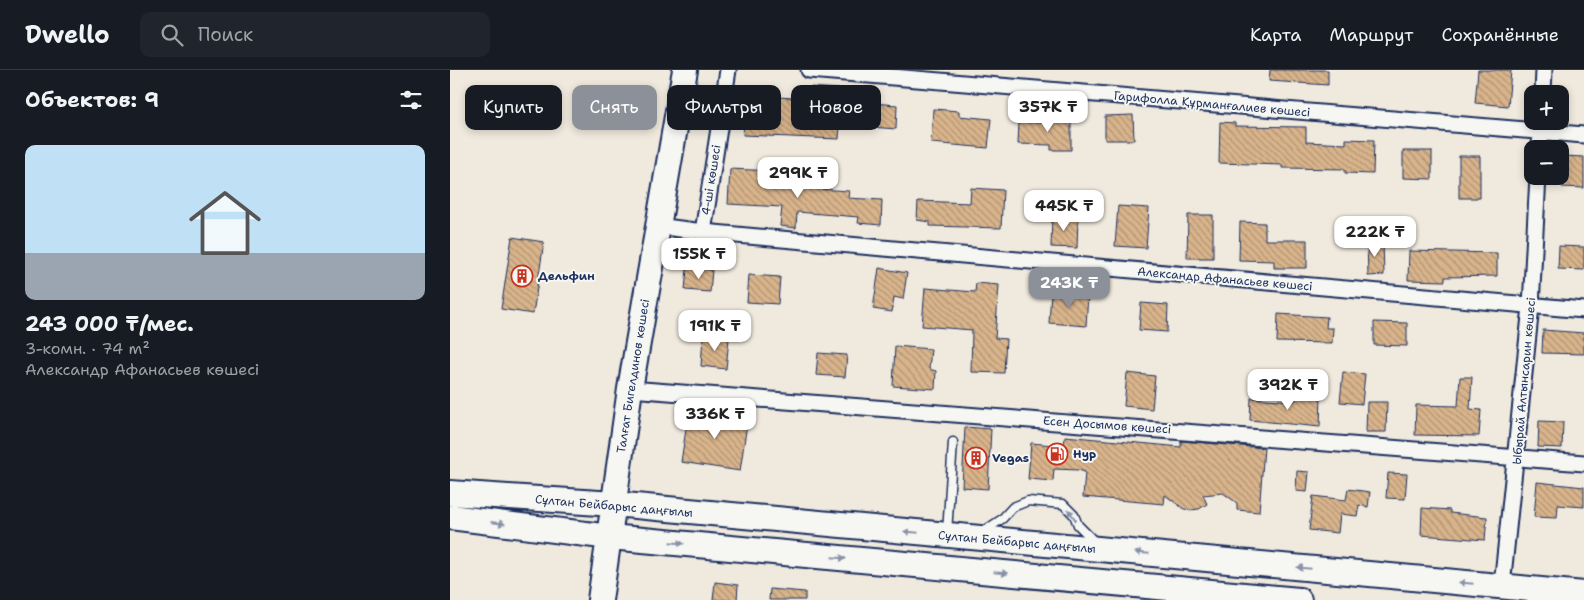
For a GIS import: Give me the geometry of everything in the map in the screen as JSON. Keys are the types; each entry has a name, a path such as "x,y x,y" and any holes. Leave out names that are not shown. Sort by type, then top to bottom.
{"main road":[{"name":"Талғат Бигелдинов көшесі","path":"602,589 630,389 685,70"},
{"path":"571,502 600,492 609,486 619,468"},
{"path":"619,468 626,493 643,507"},
{"name":"Сұлтан Бейбарыс даңғылы","path":"450,493 614,504 1584,594"},
{"path":"450,517 610,537 1299,600"},
{"path":"562,531 593,550 602,589"},
{"path":"602,589 618,552 628,545 648,540"}],"street":[{"name":"4-ші көшесі","path":"703,232 728,70"},
{"name":"Гарифолла Құрманғалиев көшесі","path":"809,70 1524,125"},
{"path":"1543,85 1544,70"},
{"name":"Гарифолла Құрманғалиев көшесі","path":"1560,130 1584,135"},
{"name":"Ыбырай Алтынсарин көшесі","path":"1502,586 1517,456 1531,306 1538,185"},
{"name":"Александр Афанасьев көшесі","path":"657,226 703,232 1584,310"},
{"name":"Есен Досымов көшесі","path":"630,389 1517,456 1584,463"}],"lane":[{"path":"953,442 957,536 990,528 1013,507 1028,501 1063,504 1074,515 1087,536 1106,550"}],"building":[{"path":"1270,70 1328,70 1328,85 1269,81"},
{"path":"1478,70 1511,70 1508,106 1475,103"},
{"path":"781,97 791,98 791,130 840,130 839,139 743,135 743,130 781,130"},
{"path":"881,104 897,105 896,129 881,128"},
{"path":"933,109 959,111 959,116 991,119 988,148 931,143"},
{"path":"1051,113 1071,113 1071,150 1051,150 1051,145 1018,144 1019,122 1051,123"},
{"path":"1133,115 1134,140 1105,140 1105,116"},
{"path":"1220,122 1235,123 1235,126 1306,127 1306,142 1346,144 1346,139 1374,140 1373,174 1345,173 1345,169 1282,168 1282,165 1219,163"},
{"path":"1403,151 1432,151 1432,179 1403,178"},
{"path":"1459,156 1480,156 1480,198 1459,198"},
{"path":"1569,156 1584,157 1584,188 1562,187 1562,185 1569,185"},
{"path":"730,169 774,171 773,186 849,191 848,198 882,200 881,225 858,223 859,217 797,212 796,228 780,226 782,207 728,204"},
{"path":"971,188 1003,190 1001,228 930,226 930,222 917,220 918,201 970,203"},
{"path":"1118,206 1149,208 1146,248 1115,246"},
{"path":"1188,215 1213,215 1213,258 1187,258"},
{"path":"1052,216 1078,218 1077,248 1051,247"},
{"path":"1240,222 1265,223 1265,240 1307,240 1307,268 1274,268 1274,261 1239,260"},
{"name":"Дельфин","path":"512,237 544,242 533,314 501,309"},
{"path":"1367,241 1383,241 1384,275 1368,276"},
{"path":"1559,246 1584,247 1584,270 1558,269"},
{"path":"1409,251 1497,253 1497,276 1445,277 1445,281 1408,280"},
{"path":"687,268 712,270 710,292 685,290"},
{"path":"879,268 907,273 903,299 894,297 892,312 873,309"},
{"path":"749,275 780,277 778,304 747,302"},
{"path":"976,283 999,285 995,338 1006,339 1004,373 971,372 972,330 922,326 925,288 975,292"},
{"path":"1051,293 1088,295 1086,326 1049,323"},
{"path":"1141,303 1168,305 1167,332 1139,330"},
{"path":"1278,314 1327,317 1326,328 1333,328 1332,343 1277,342"},
{"path":"1374,322 1407,323 1407,346 1374,345"},
{"path":"1543,330 1584,333 1584,354 1542,353"},
{"path":"703,336 729,338 726,369 701,366"},
{"path":"895,346 931,349 929,369 936,371 935,389 893,386"},
{"path":"818,353 847,355 845,377 816,375"},
{"path":"1343,372 1365,374 1362,404 1340,402"},
{"path":"1127,373 1155,376 1152,409 1124,406"},
{"path":"1460,377 1472,377 1470,409 1481,410 1479,436 1415,435 1416,405 1458,406"},
{"path":"1296,395 1321,396 1320,427 1250,420 1251,398 1295,401"},
{"path":"1367,402 1387,402 1386,432 1366,432"},
{"path":"689,409 748,417 740,471 681,462"},
{"path":"1539,421 1563,422 1562,448 1538,447"},
{"name":"Vegas","path":"965,427 991,429 988,489 962,487"},
{"path":"1065,436 1181,447 1181,441 1264,448 1259,512 1237,510 1237,503 1223,493 1203,495 1207,504 1199,509 1191,510 1184,509 1165,495 1164,504 1083,497 1085,472 1078,470 1054,469 1053,481 1028,479 1031,443 1064,446"},
{"path":"1297,471 1309,472 1307,492 1296,491"},
{"path":"1388,473 1407,474 1405,499 1386,498"},
{"path":"1537,482 1584,487 1584,507 1558,505 1557,518 1534,517"},
{"path":"1348,489 1370,492 1368,507 1359,505 1357,516 1340,514 1338,533 1309,530 1313,496 1346,500"},
{"path":"1422,508 1450,510 1450,513 1487,517 1485,540 1421,535"},
{"path":"715,582 738,585 737,600 713,600"},
{"path":"770,589 805,592 805,600 769,600"}],"place":[{"name":"Дельфин","path":"522,276"},
{"name":"Нур","path":"1057,454"},
{"name":"Vegas","path":"976,458"}]}
